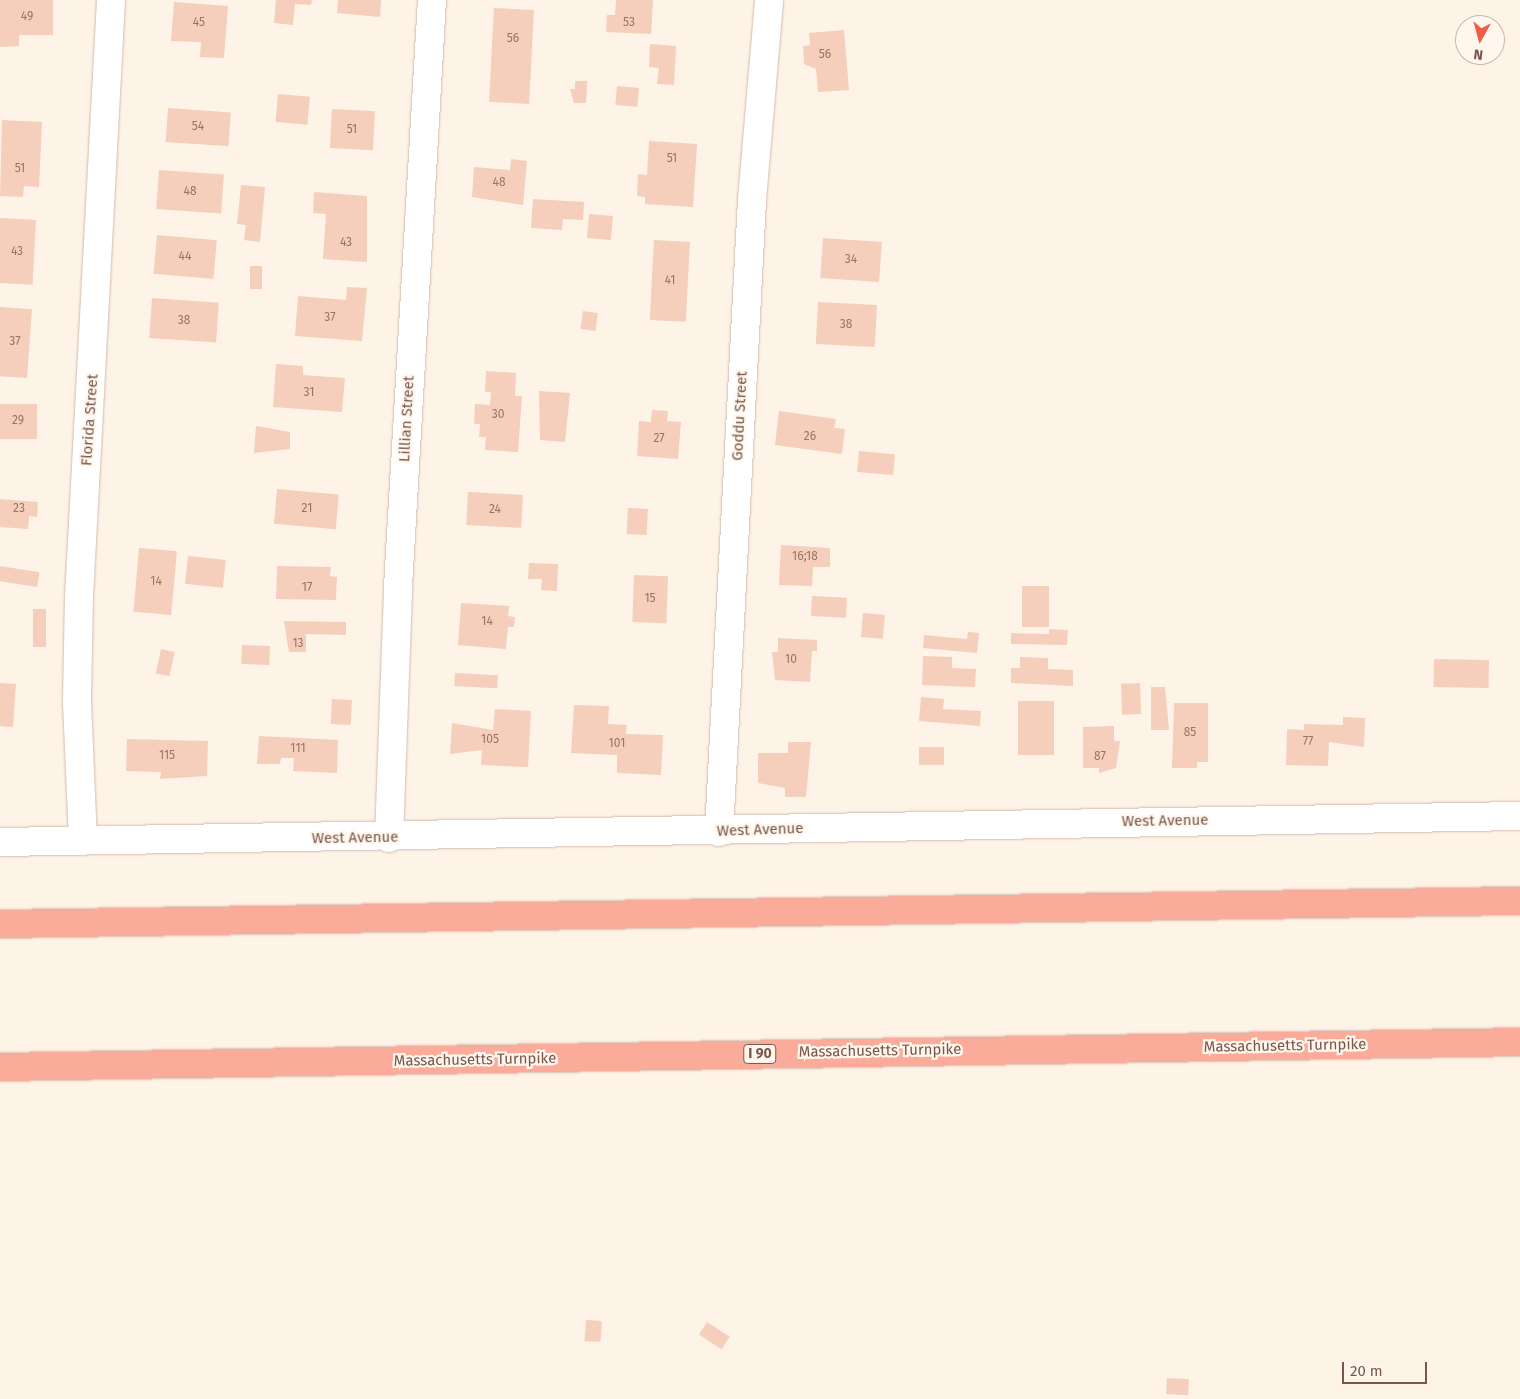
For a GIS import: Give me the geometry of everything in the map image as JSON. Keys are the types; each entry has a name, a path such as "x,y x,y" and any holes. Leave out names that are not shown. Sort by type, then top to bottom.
{"highway":[{"path":"0,924 1520,901"},
{"name":"Massachusetts Turnpike","path":"0,1067 1520,1042"}],"street":[{"name":"Florida Street","path":"83,840 77,700 79,597 111,0"},
{"name":"Lillian Street","path":"389,838 402,508 432,0"},
{"name":"Goddu Street","path":"719,832 752,200 769,0"},
{"name":"West Avenue","path":"0,842 389,838 1520,816"}],"building":[{"path":"0,0 53,0 53,35 19,35 19,46 0,47"},
{"path":"276,0 312,0 311,5 295,4 293,25 274,23"},
{"path":"338,0 381,0 380,17 337,13"},
{"path":"616,0 653,0 651,34 606,32 607,15 615,15"},
{"path":"174,2 228,6 224,58 200,57 201,42 171,41"},
{"path":"494,8 534,10 529,104 489,102"},
{"path":"844,30 849,90 818,92 816,69 804,64 803,46 810,45 809,33"},
{"path":"650,44 676,46 674,85 657,84 659,68 649,67"},
{"path":"575,81 587,81 586,103 574,103 570,89 575,89"},
{"path":"617,86 639,88 637,107 615,105"},
{"path":"278,94 310,97 307,125 276,122"},
{"path":"168,108 231,112 228,146 166,142"},
{"path":"332,109 375,111 373,150 330,148"},
{"path":"2,120 42,122 39,187 24,186 23,197 0,196"},
{"path":"649,141 697,144 693,207 645,204 645,197 637,196 638,174 647,175"},
{"path":"511,159 527,161 523,205 472,197 474,167 510,170"},
{"path":"159,170 224,175 221,213 156,209"},
{"path":"241,185 265,187 260,242 244,240 246,225 237,224"},
{"path":"314,192 367,196 367,262 323,259 326,214 313,213"},
{"path":"533,199 584,202 583,220 563,219 562,230 531,228"},
{"path":"589,214 613,216 611,240 587,238"},
{"path":"0,218 36,220 33,285 0,283"},
{"path":"157,235 217,240 213,279 154,274"},
{"path":"823,238 882,242 879,282 820,278"},
{"path":"654,240 690,242 686,322 650,320"},
{"path":"250,266 262,266 262,289 250,289"},
{"path":"347,287 367,288 362,341 295,336 298,296 346,300"},
{"path":"152,298 219,303 216,343 149,338"},
{"path":"818,302 877,305 875,347 816,344"},
{"path":"0,307 32,309 27,378 0,376"},
{"path":"583,311 598,313 595,331 580,329"},
{"path":"276,364 303,366 303,375 345,378 342,412 273,407"},
{"path":"486,371 516,373 515,396 522,396 518,452 485,450 486,437 479,437 480,424 474,424 475,404 490,405 491,392 485,392"},
{"path":"539,391 570,393 565,442 540,440"},
{"path":"0,404 37,404 37,439 0,439"},
{"path":"652,410 668,411 667,421 681,422 678,459 637,456 639,421 651,422"},
{"path":"779,411 836,419 834,428 845,429 842,454 775,445"},
{"path":"256,426 290,432 290,449 254,453"},
{"path":"859,451 895,454 893,475 857,472"},
{"path":"277,489 339,494 336,529 274,524"},
{"path":"468,492 523,495 521,528 466,525"},
{"path":"0,499 38,502 37,517 29,516 28,529 0,527"},
{"path":"628,508 648,509 647,535 627,534"},
{"path":"781,545 830,548 830,567 813,567 812,586 779,585"},
{"path":"139,548 177,551 171,615 133,612"},
{"path":"188,556 226,560 223,588 185,584"},
{"path":"529,563 558,564 557,591 541,590 542,579 528,579"},
{"path":"0,566 40,572 37,587 0,581"},
{"path":"277,566 331,567 330,576 337,577 336,600 276,599"},
{"path":"634,575 668,576 666,623 632,622"},
{"path":"1022,586 1049,586 1049,627 1022,627"},
{"path":"812,596 847,598 846,618 811,616"},
{"path":"461,603 509,606 508,616 515,617 514,627 508,627 506,649 458,645"},
{"path":"33,609 46,609 46,647 33,647"},
{"path":"863,613 885,615 883,639 861,637"},
{"path":"284,621 346,622 346,635 306,634 306,652 289,652"},
{"path":"1049,629 1068,630 1067,645 1011,644 1011,633 1049,634"},
{"path":"968,632 979,633 977,653 923,648 924,635 967,639"},
{"path":"778,638 817,640 817,651 812,651 810,682 775,680 772,652 778,652"},
{"path":"242,645 270,646 269,665 241,664"},
{"path":"161,649 175,652 169,676 156,673"},
{"path":"923,656 952,657 952,668 976,669 975,687 922,685"},
{"path":"1020,657 1048,658 1048,669 1073,670 1073,686 1011,683 1011,668 1020,668"},
{"path":"1434,659 1489,660 1489,688 1434,687"},
{"path":"455,673 498,675 497,688 454,686"},
{"path":"0,683 16,684 13,727 0,726"},
{"path":"1140,683 1141,714 1122,715 1121,684"},
{"path":"1151,687 1165,687 1169,730 1151,730"},
{"path":"921,697 944,699 943,709 981,711 980,726 919,721"},
{"path":"332,699 352,700 351,725 331,724"},
{"path":"1018,701 1054,701 1054,755 1018,755"},
{"path":"1174,703 1208,703 1208,762 1197,762 1197,768 1172,768"},
{"path":"574,705 609,706 608,724 627,725 626,734 663,735 661,775 617,773 617,755 571,753"},
{"path":"495,709 531,711 528,767 481,765 482,750 450,754 452,723 493,730"},
{"path":"1343,717 1365,718 1364,747 1329,742 1328,766 1286,765 1287,729 1304,730 1304,724 1343,725"},
{"path":"1114,726 1114,741 1120,741 1116,768 1099,773 1099,768 1083,768 1083,727"},
{"path":"259,736 338,740 337,773 293,771 294,758 281,758 280,764 257,764"},
{"path":"127,739 208,741 207,776 160,779 161,772 126,771"},
{"path":"788,742 811,742 806,797 785,797 785,788 758,783 758,753 788,753"},
{"path":"919,747 944,747 944,765 919,765"},
{"path":"586,1320 602,1321 600,1342 585,1341"},
{"path":"707,1322 730,1337 721,1349 699,1335"},
{"path":"1167,1378 1189,1379 1188,1395 1166,1394"}]}
